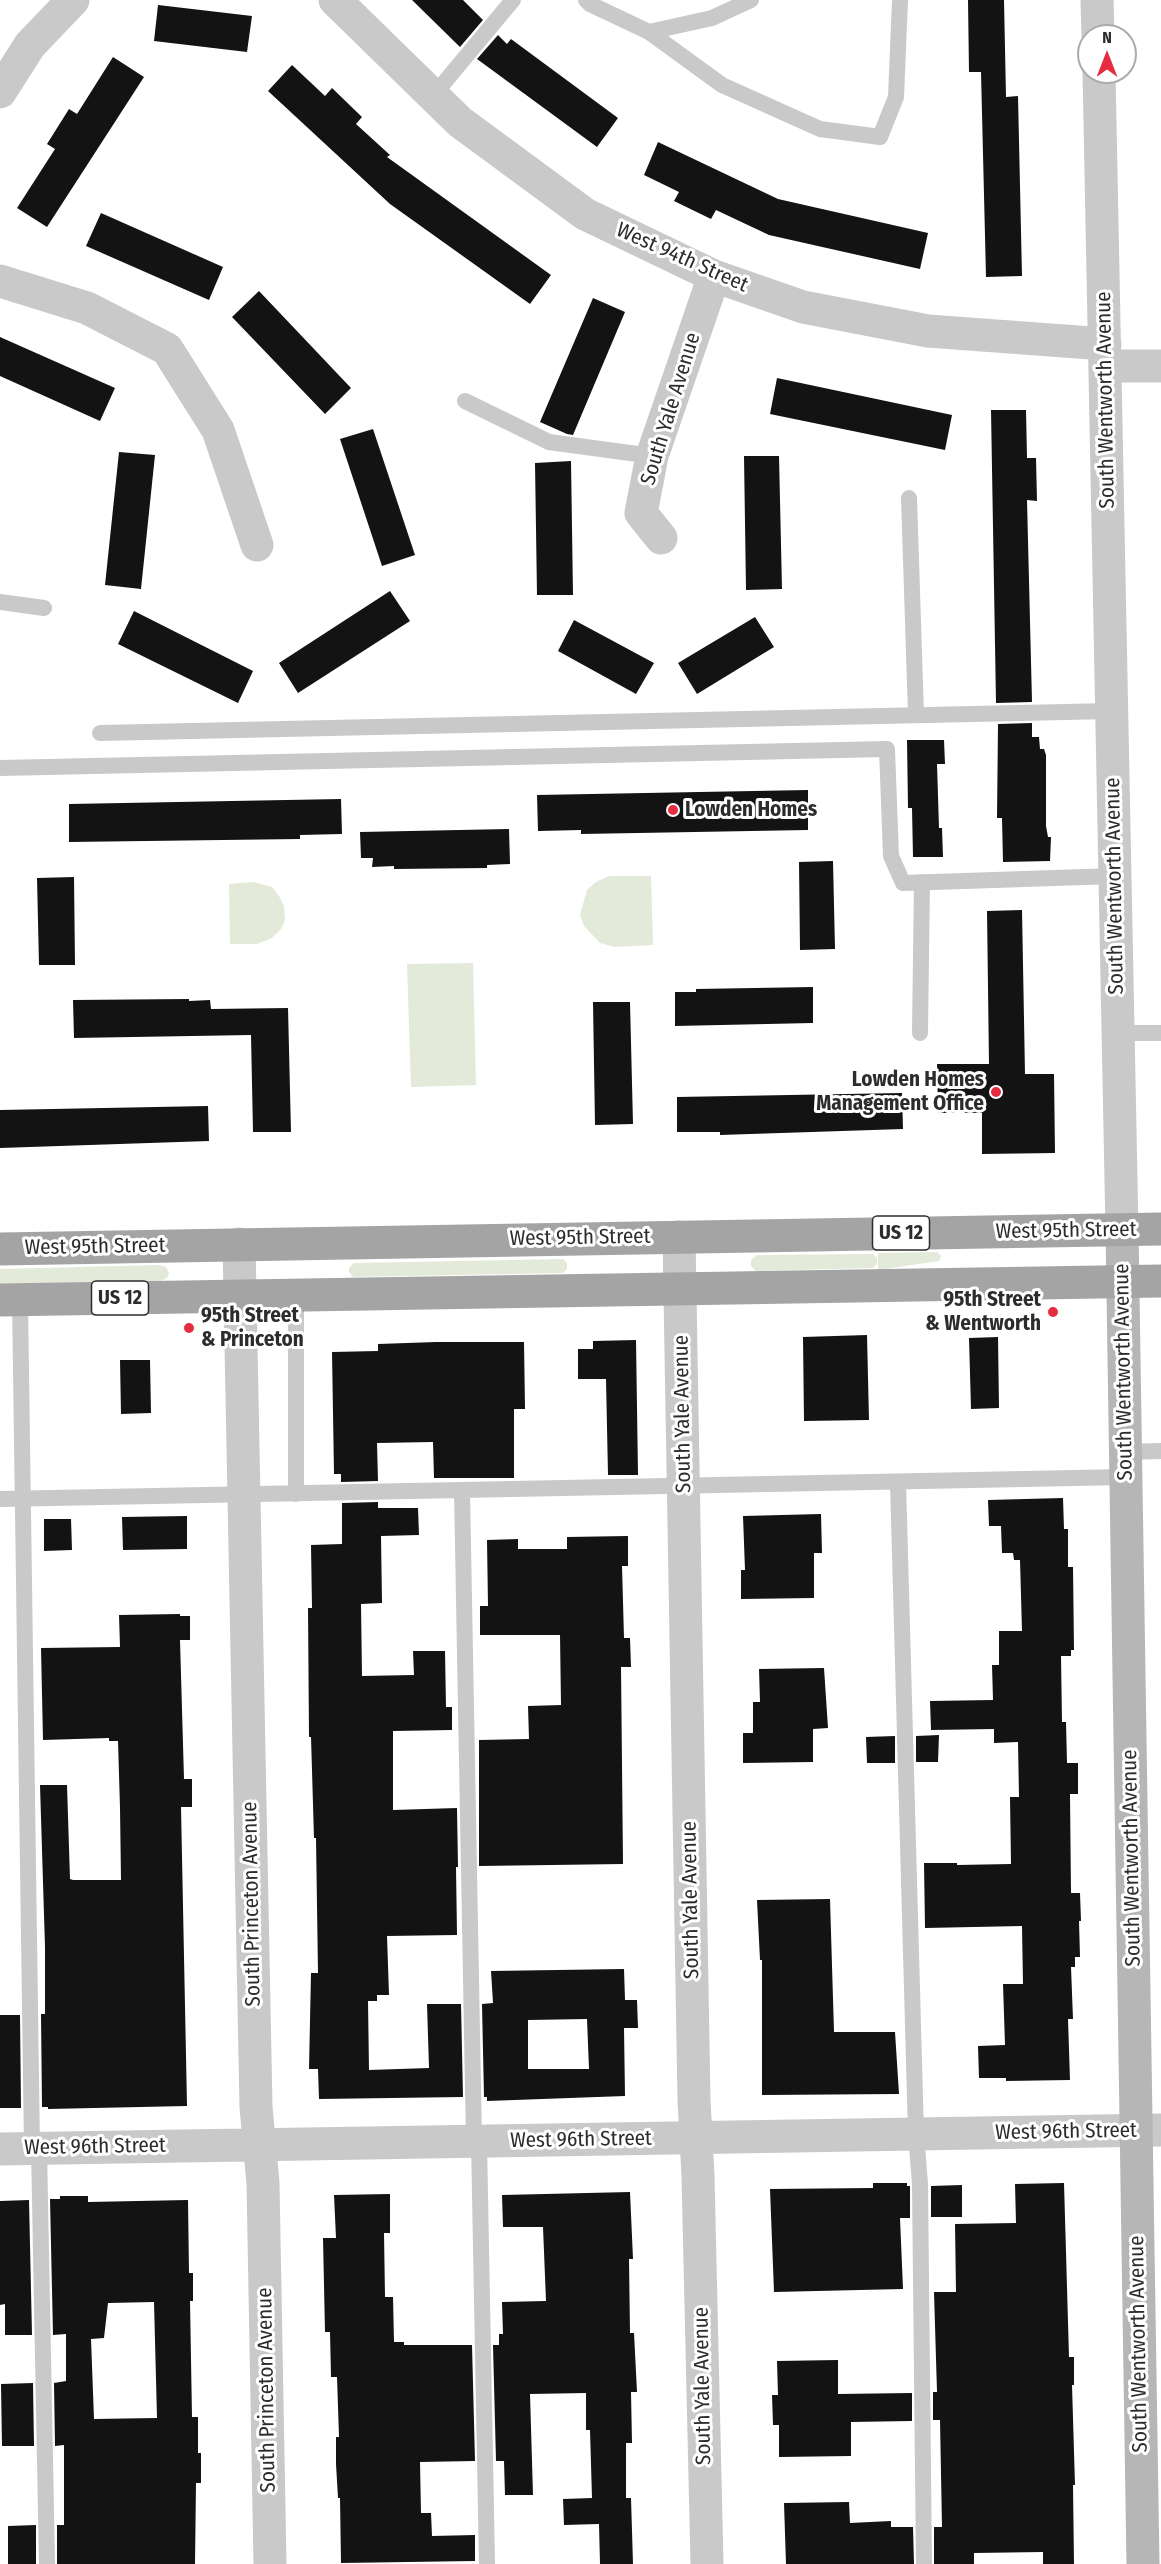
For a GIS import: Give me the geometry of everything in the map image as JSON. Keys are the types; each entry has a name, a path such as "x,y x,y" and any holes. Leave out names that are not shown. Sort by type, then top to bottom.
{"main road":[{"name":"West 95th Street","path":"0,1249 1161,1229"},
{"name":"US 12","path":"10,1300 1161,1281"}],"street":[{"path":"0,92 30,45 73,0"},
{"name":"West 94th Street","path":"334,0 460,122 585,214 714,276 803,307 928,331 1105,355 1161,366"},
{"path":"1097,0 1098,24"},
{"name":"South Wentworth Avenue","path":"1099,84 1126,1465 1149,2131 1143,2564"},
{"name":"South Yale Avenue","path":"661,538 641,513 652,456 714,276"},
{"path":"0,281 87,308 167,349 218,430 257,545"},
{"name":"South Yale Avenue","path":"679,1237 706,2564"},
{"name":"South Princeton Avenue","path":"239,1244 256,2107 263,2183 270,2564"},
{"name":"West 96th Street","path":"24,2148 1149,2131"}],"lane":[{"path":"434,96 513,0"},
{"path":"586,0 649,32 722,85 820,129 880,136 896,97 900,0"},
{"path":"649,32 712,18 751,0"},
{"path":"465,401 549,442 652,456"},
{"path":"909,498 916,715"},
{"path":"0,603 45,608"},
{"path":"100,734 1111,711"},
{"path":"0,768 887,749 891,855 903,883 1114,876"},
{"path":"920,1033 922,882"},
{"path":"1119,1033 1161,1032"},
{"path":"296,1295 296,1494"},
{"path":"10,1300 23,1499 24,2148 47,2564"},
{"path":"0,1499 898,1482 1126,1465 1161,1452"},
{"path":"898,1482 916,2134 920,2184 924,2564"},
{"path":"462,1491 486,2564"}],"green space":[{"path":"609,876 651,876 653,945 614,947 600,943 584,926 580,915 587,890 596,882"},
{"path":"254,882 272,887 284,906 285,920 281,929 272,938 257,944 230,944 229,884"},
{"path":"473,963 476,1085 411,1087 407,964"},
{"path":"937,1252 941,1256 939,1261 878,1270 878,1253"},
{"path":"873,1254 877,1258 877,1264 873,1268 756,1271 751,1266 751,1260 757,1255"},
{"path":"563,1259 567,1263 567,1269 563,1273 353,1277 349,1272 349,1268 354,1263"},
{"path":"159,1265 166,1267 169,1273 167,1278 159,1282 0,1284 0,1269"}],"building":[{"path":"412,0 463,0 483,20 460,47"},
{"path":"968,0 1004,0 1006,97 1018,96 1022,276 986,277 981,72 969,72"},
{"path":"158,5 252,16 247,52 154,41"},
{"path":"498,35 507,44 511,39 618,118 597,147 477,59"},
{"path":"113,57 144,77 47,227 17,208 55,149 47,144 69,109 77,114"},
{"path":"292,65 325,96 332,88 362,117 356,124 390,155 387,157 551,275 530,304 390,204 268,91"},
{"path":"658,142 778,199 928,233 920,269 769,235 716,210 711,219 674,201 679,192 644,175"},
{"path":"101,213 223,267 209,300 86,246"},
{"path":"259,291 351,388 325,414 232,317"},
{"path":"593,298 625,312 573,435 567,434 540,422"},
{"path":"0,337 115,388 100,421 0,376"},
{"path":"777,378 952,415 945,450 770,414"},
{"path":"991,410 1026,410 1027,458 1036,458 1037,501 1027,500 1032,702 996,703"},
{"path":"373,429 415,555 382,566 340,439"},
{"path":"119,452 155,455 141,589 105,585"},
{"path":"744,456 779,456 782,589 746,590"},
{"path":"571,461 573,595 537,595 535,463"},
{"path":"390,591 410,621 298,693 279,663"},
{"path":"134,611 253,671 238,703 118,644"},
{"path":"755,617 774,647 697,694 678,663"},
{"path":"574,620 654,663 636,694 558,651"},
{"path":"1032,723 1032,737 1039,737 1040,749 1044,749 1046,755 1046,826 1048,837 1051,837 1050,861 1003,862 1002,818 997,818 998,724"},
{"path":"907,740 944,740 945,764 937,764 939,828 942,828 943,857 913,857 912,808 908,808"},
{"name":"Lowden Homes","path":"808,790 808,830 581,834 581,830 538,831 537,795"},
{"path":"341,799 342,834 300,835 300,839 69,842 69,804"},
{"path":"509,829 510,864 487,865 487,868 394,869 394,866 372,867 373,858 361,858 360,832"},
{"name":"Lowden Homes","path":"833,861 835,949 800,950 799,862"},
{"path":"74,877 75,965 39,965 37,878"},
{"path":"1022,910 1025,1074 1054,1074 1055,1153 982,1154 982,1113 938,1113 937,1064 989,1064 987,911"},
{"path":"813,987 813,1023 675,1026 675,992 696,992 696,989"},
{"path":"189,999 189,1001 210,1000 211,1009 288,1008 291,1132 253,1132 251,1035 74,1038 73,1000"},
{"path":"593,1002 630,1002 633,1124 595,1125"},
{"path":"902,1093 903,1129 720,1135 720,1132 677,1132 677,1097"},
{"path":"208,1106 209,1141 0,1148 0,1110"},
{"path":"867,1335 869,1420 804,1421 803,1337"},
{"path":"998,1337 999,1408 971,1409 969,1338"},
{"path":"636,1340 638,1475 608,1475 606,1379 578,1379 578,1349 593,1349 593,1341"},
{"path":"524,1342 525,1409 514,1409 514,1478 434,1478 433,1442 377,1443 378,1481 341,1482 341,1474 334,1474 332,1352 378,1351 378,1344"},
{"path":"120,1360 150,1360 151,1413 121,1414"},
{"path":"1063,1498 1064,1529 1068,1529 1068,1567 1073,1567 1074,1650 1071,1650 1071,1656 1061,1656 1062,1722 1066,1722 1067,1763 1078,1763 1078,1794 1070,1794 1071,1893 1080,1893 1081,1921 1079,1921 1080,1957 1075,1957 1075,1967 1071,1967 1073,2019 1068,2019 1070,2080 1006,2081 1006,2078 979,2078 978,2046 1005,2045 1003,1984 1023,1984 1022,1926 925,1928 924,1863 1011,1864 1010,1797 1019,1797 1018,1742 994,1743 994,1729 931,1730 930,1701 993,1700 992,1665 999,1665 999,1631 1022,1631 1020,1560 1014,1560 1013,1553 1002,1553 1001,1526 989,1526 988,1500"},
{"path":"378,1502 378,1508 418,1508 419,1535 381,1536 382,1603 361,1604 362,1676 414,1675 413,1651 445,1651 446,1707 452,1707 452,1730 393,1731 393,1810 457,1808 457,1935 387,1936 389,1995 377,1995 377,2001 368,2001 369,2070 429,2068 427,2004 461,2004 463,2097 319,2099 318,2069 309,2069 311,1973 318,1973 316,1838 314,1838 311,1737 309,1737 308,1608 312,1608 311,1545 342,1544 342,1503"},
{"path":"821,1514 822,1553 814,1553 814,1598 741,1599 741,1570 745,1570 743,1516"},
{"path":"187,1516 187,1549 123,1550 122,1517"},
{"path":"44,1519 71,1519 72,1550 44,1551"},
{"path":"628,1536 628,1566 622,1566 624,1638 630,1638 631,1667 621,1667 623,1864 479,1866 479,1740 529,1739 528,1706 561,1705 560,1635 480,1635 480,1606 488,1606 487,1540 518,1539 518,1549 567,1549 567,1537"},
{"path":"180,1614 180,1616 190,1616 190,1640 180,1640 184,1779 192,1779 192,1807 181,1807 187,2106 48,2109 48,2107 42,2107 41,2014 45,2014 45,1947 40,1785 67,1785 70,1879 73,1880 121,1880 120,1808 118,1741 109,1741 109,1738 43,1740 41,1648 120,1647 119,1615"},
{"path":"824,1668 828,1728 813,1729 813,1762 743,1763 743,1733 753,1733 753,1702 760,1702 759,1669"},
{"path":"939,1735 938,1762 916,1762 916,1736"},
{"path":"895,1736 895,1763 867,1763 866,1737"},
{"path":"830,1899 834,2032 895,2032 899,2094 762,2095 762,1960 760,1960 757,1900"},
{"path":"624,1969 625,2000 637,2000 638,2028 624,2028 625,2096 487,2101 487,2097 484,2097 482,2004 493,2003 491,1971","holes":["587,2019 589,2069 528,2069 528,2020"]},
{"path":"0,2015 20,2015 21,2108 0,2108"},
{"path":"873,2183 907,2183 907,2186 910,2186 910,2218 900,2218 903,2289 774,2292 770,2189 873,2188"},
{"path":"1064,2183 1069,2357 1074,2357 1074,2385 1072,2385 1075,2485 1073,2485 1074,2564 1043,2564 1043,2552 974,2553 974,2564 934,2564 934,2527 942,2527 940,2420 933,2420 933,2392 937,2392 934,2292 956,2292 955,2224 1016,2223 1015,2184"},
{"path":"962,2185 962,2217 931,2217 931,2186"},
{"path":"630,2192 633,2259 629,2259 630,2333 634,2333 637,2392 631,2392 632,2443 626,2443 626,2498 631,2498 633,2564 600,2564 599,2524 564,2525 563,2499 592,2498 590,2430 586,2430 586,2393 530,2394 533,2495 505,2495 504,2461 496,2461 493,2345 499,2345 499,2334 503,2334 502,2302 546,2301 543,2227 503,2227 502,2195"},
{"path":"390,2194 390,2233 384,2233 385,2297 393,2297 394,2342 404,2342 404,2345 472,2345 475,2461 420,2462 421,2513 431,2513 432,2536 475,2535 475,2561 341,2563 340,2498 338,2498 336,2464 336,2437 339,2437 337,2377 331,2377 330,2332 325,2332 323,2238 336,2238 334,2195"},
{"path":"60,2196 88,2196 88,2202 188,2200 189,2273 193,2273 193,2301 190,2301 192,2417 198,2417 198,2453 201,2453 201,2483 196,2483 195,2564 57,2564 57,2525 64,2525 64,2445 55,2446 54,2383 66,2381 66,2334 53,2335 50,2199 60,2199","holes":["154,2302 157,2418 94,2419 91,2339 104,2338 108,2303"]},
{"path":"29,2200 32,2335 5,2335 5,2304 0,2305 0,2201"},
{"path":"838,2360 838,2394 912,2393 912,2421 851,2422 851,2456 779,2457 779,2425 773,2425 772,2395 778,2395 777,2361"},
{"path":"33,2383 34,2446 2,2446 1,2384"},
{"path":"849,2502 850,2523 891,2521 891,2527 913,2527 914,2564 786,2564 784,2503"},
{"path":"36,2525 36,2564 8,2564 8,2526"}],"place":[{"name":"Lowden Homes","path":"673,810"},
{"name":"Lowden Homes Management Office","path":"996,1092"},
{"name":"95th Street & Wentworth","path":"1053,1312"},
{"name":"95th Street & Princeton","path":"189,1328"}]}
